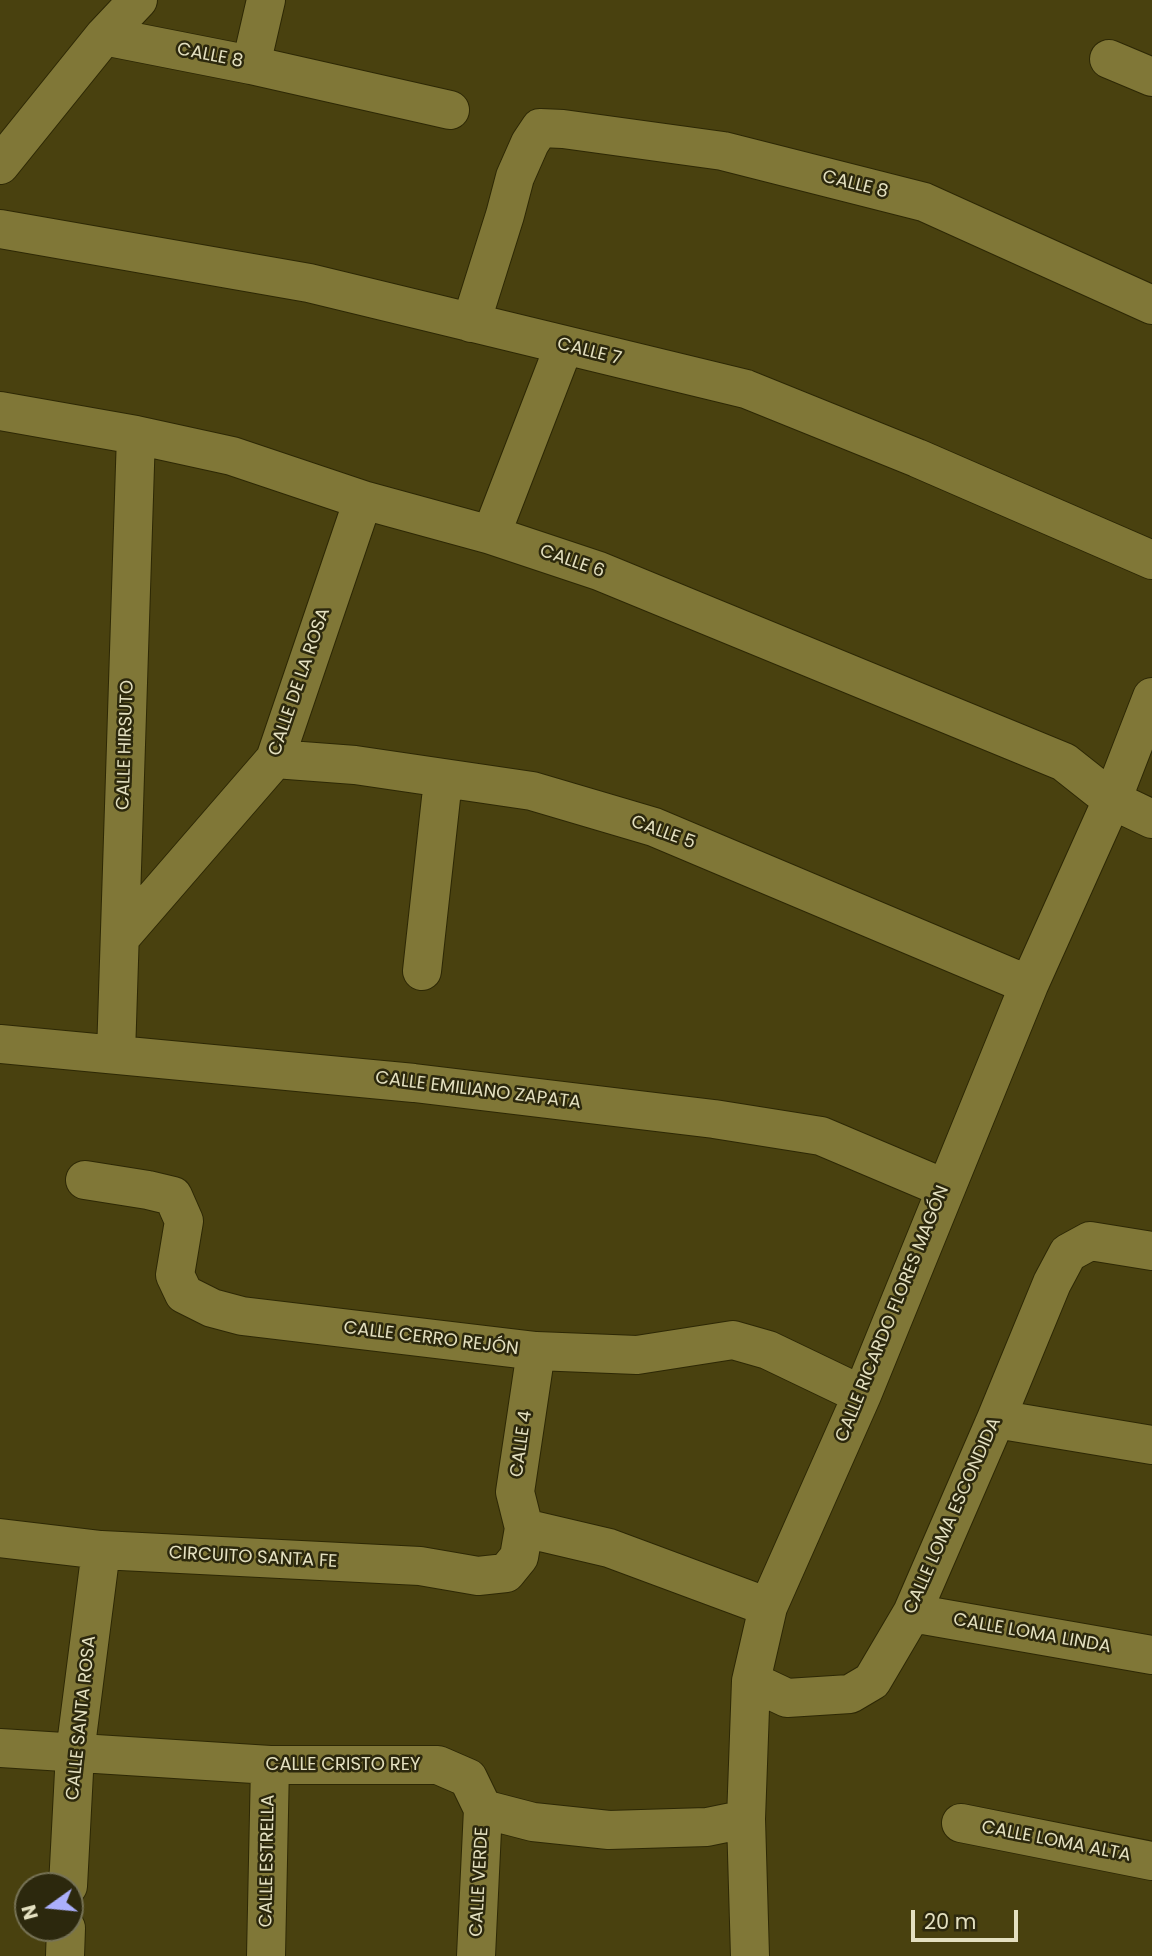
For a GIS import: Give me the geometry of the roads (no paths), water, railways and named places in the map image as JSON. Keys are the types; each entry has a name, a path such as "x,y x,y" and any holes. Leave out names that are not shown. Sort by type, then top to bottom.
{"street":[{"path":"0,165 104,36 138,0"},
{"name":"CALLE 8","path":"104,36 251,65 265,0"},
{"path":"1109,59 1152,77"},
{"path":"251,65 450,110"},
{"name":"CALLE 8","path":"471,323 515,177 540,128 723,151 924,202 1152,305"},
{"name":"CALLE 7","path":"0,229 309,283 746,389 917,458 1152,560"},
{"path":"491,535 564,346"},
{"name":"CALLE 6","path":"0,411 136,435 232,456 363,500 491,535 599,571 1064,762 1112,800 1152,819"},
{"name":"CALLE HIRSUTO","path":"116,1055 136,435"},
{"name":"CALLE DE LA ROSA","path":"120,938 275,759 363,500"},
{"name":"CALLE RICARDO FLORES MAGÓN","path":"750,1956 746,1819 751,1681 768,1607 862,1395 1028,985 1112,800 1152,697"},
{"name":"CALLE 5","path":"275,759 355,765 532,792 654,827 1028,985"},
{"path":"422,971 443,780"},
{"name":"CALLE EMILIANO ZAPATA","path":"0,1044 414,1083 767,1127 821,1136 944,1188"},
{"name":"CALLE CERRO REJÓN","path":"85,1180 173,1196 184,1221 176,1275 184,1294 212,1308 242,1316 536,1352 637,1355 733,1340 768,1350 862,1395"},
{"name":"CALLE LOMA ESCONDIDA","path":"751,1681 787,1698 850,1694 872,1681 912,1613 1052,1283 1068,1254 1090,1241 1152,1251"},
{"name":"CALLE 4","path":"506,1573 519,1557 524,1528 515,1492 536,1352"},
{"path":"996,1419 1152,1445"},
{"path":"524,1528 609,1548 768,1607"},
{"name":"CIRCUITO SANTA FE","path":"0,1538 102,1550 420,1566 478,1576 506,1573"},
{"name":"CALLE SANTA ROSA","path":"69,1872 75,1754 102,1550"},
{"name":"CALLE LOMA LINDA","path":"912,1613 1152,1655"},
{"name":"CALLE CRISTO REY","path":"0,1748 270,1765 438,1765 468,1778 483,1809"},
{"name":"CALLE ESTRELLA","path":"267,1956 270,1765"},
{"path":"483,1809 533,1822 609,1830 707,1827 746,1819"},
{"name":"CALLE VERDE","path":"476,1956 483,1809"},
{"name":"CALLE LOMA ALTA","path":"961,1823 1152,1861"}]}
